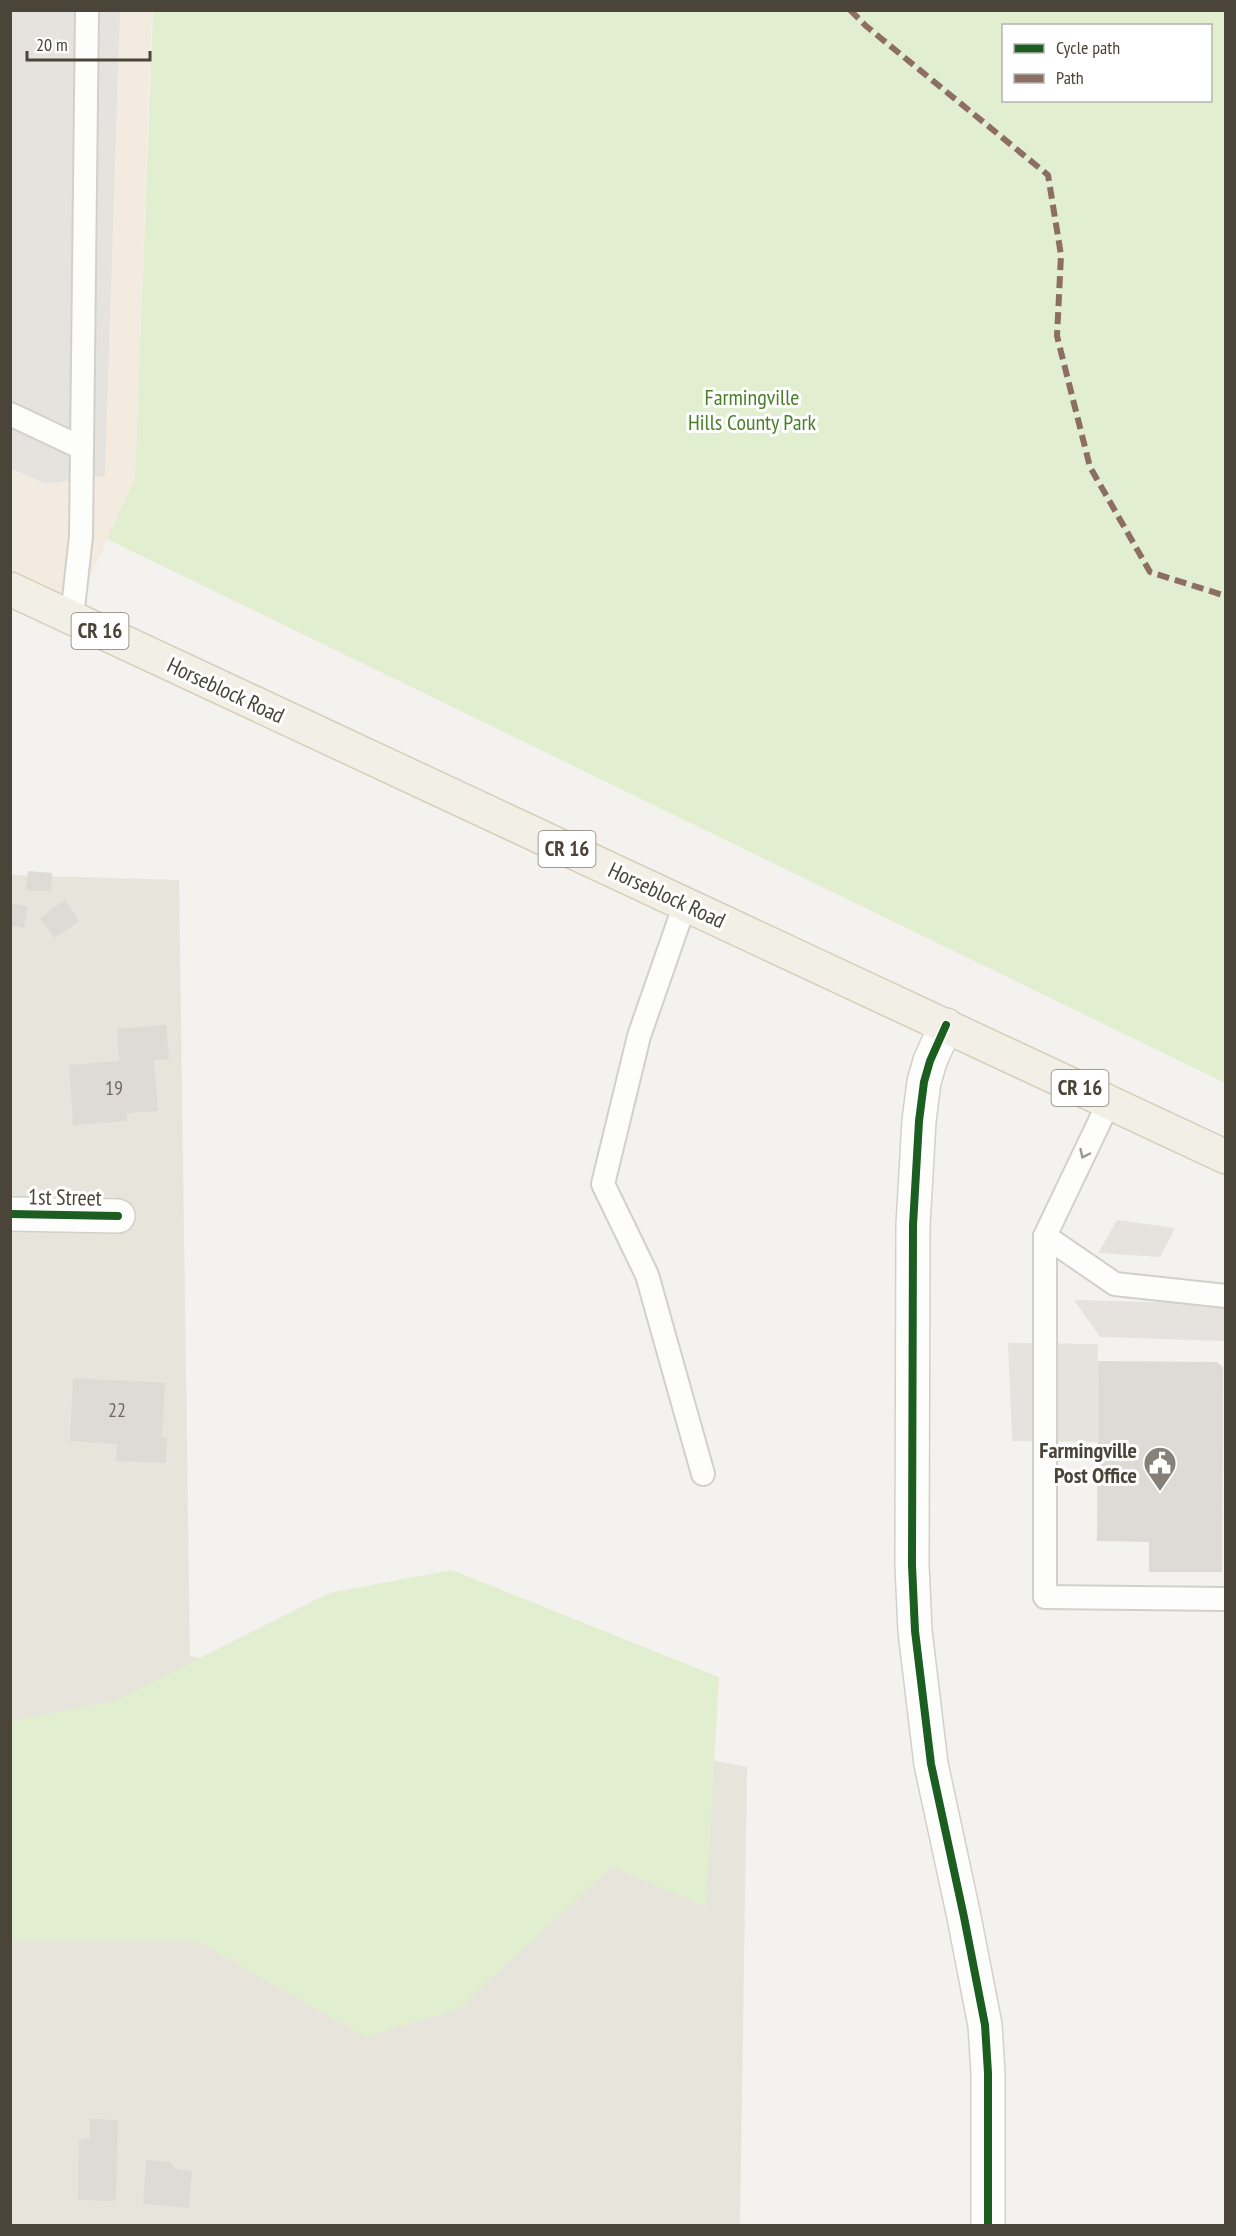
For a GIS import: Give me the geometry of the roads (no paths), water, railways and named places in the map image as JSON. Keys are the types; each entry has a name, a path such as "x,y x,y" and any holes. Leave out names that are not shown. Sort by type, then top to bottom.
{"main road":[{"name":"Horseblock Road","path":"10,589 1226,1157"}],"street":[{"path":"946,1025 930,1061 924,1082 919,1121 913,1225 912,1565 915,1631 932,1764 985,2025 988,2073 988,2226"},
{"name":"1st Street","path":"10,1214 118,1216"}],"lane":[{"path":"72,617 81,536 87,10"},
{"path":"10,414 82,448"},
{"path":"685,904 639,1036 603,1184 647,1275 703,1474"},
{"path":"1109,1102 1045,1236 1045,1597 1226,1599"},
{"path":"1045,1236 1115,1284 1226,1296"}],"place":[{"name":"Farmingville Post Office","path":"1160,1492"}],"park label":[{"name":"Farmingville Hills County Park","path":"752,410"}]}
